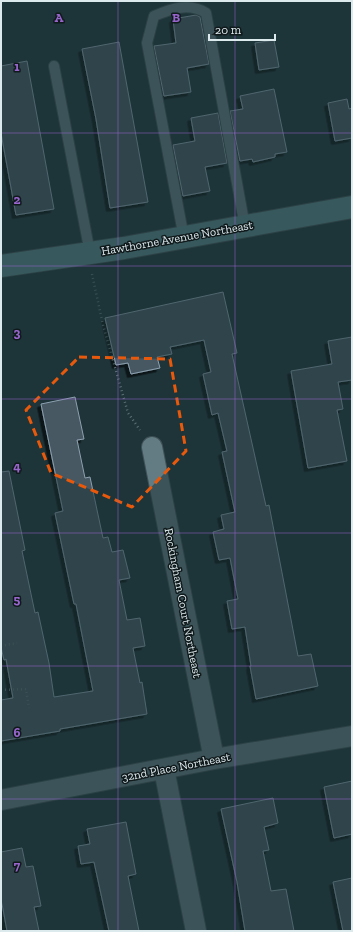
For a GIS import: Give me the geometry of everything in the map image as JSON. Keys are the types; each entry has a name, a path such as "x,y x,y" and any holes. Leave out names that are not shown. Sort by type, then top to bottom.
{"main road":[{"name":"Hawthorne Avenue Northeast","path":"1,266 184,238 352,207"}],"street":[{"name":"Rockingham Court Northeast","path":"152,447 214,759"},
{"name":"32nd Place Northeast","path":"1,800 214,759 352,736"},
{"path":"164,769 196,931"}],"lane":[{"path":"184,238 147,43 154,16 175,8 198,8 206,13 245,226"},
{"path":"54,66 90,253"}],"path":[{"path":"93,276 103,325 128,413 152,447"},
{"path":"1,646 17,643"},
{"path":"1,690 26,689 29,708"}],"highlighted area":[{"path":"79,357 170,359 186,451 132,507 51,473 26,410"}],"building":[{"path":"196,15 200,17 209,64 187,68 191,92 164,96 154,46 176,43 173,19"},
{"path":"274,40 279,67 259,70 255,43"},
{"path":"119,42 148,202 110,208 96,119 82,49"},
{"path":"27,61 54,209 16,215 1,133 1,66"},
{"path":"274,89 287,152 275,154 275,157 253,162 252,159 240,161 230,111 243,109 240,96"},
{"path":"347,99 349,109 352,108 352,138 335,141 328,103"},
{"path":"218,113 227,163 205,167 210,191 183,196 173,145 195,141 191,118"},
{"path":"223,292 237,353 232,354 266,506 269,505 298,656 311,654 318,686 256,699 245,627 232,629 227,601 238,599 230,558 219,560 213,532 224,529 221,515 235,512 222,452 227,451 218,413 212,415 203,374 211,372 204,340 170,347 172,354 157,357 160,368 131,374 128,363 116,365 105,318"},
{"path":"352,337 352,380 338,382 343,409 337,410 347,461 308,468 291,371 332,364 328,341"},
{"path":"75,397 84,439 77,440 85,478 90,477 103,538 108,537 112,552 123,550 130,578 119,580 127,620 140,618 145,646 133,648 140,683 142,682 147,714 1,741 1,700 13,698 6,659 4,660 1,647 1,472 9,471 25,550 22,551 35,613 38,612 49,663 54,697 93,691 76,604 74,604 55,513 63,511 41,404"},
{"path":"352,781 352,834 334,838 324,787"},
{"path":"273,798 278,823 264,827 269,850 263,851 271,891 286,889 294,931 245,931 237,882 221,809"},
{"path":"126,822 136,874 128,876 139,931 109,931 94,862 81,864 78,846 90,844 87,829"},
{"path":"22,848 26,867 33,866 41,906 34,907 39,931 7,931 1,900 1,852"},
{"path":"352,878 352,931 343,931 333,882"}]}
